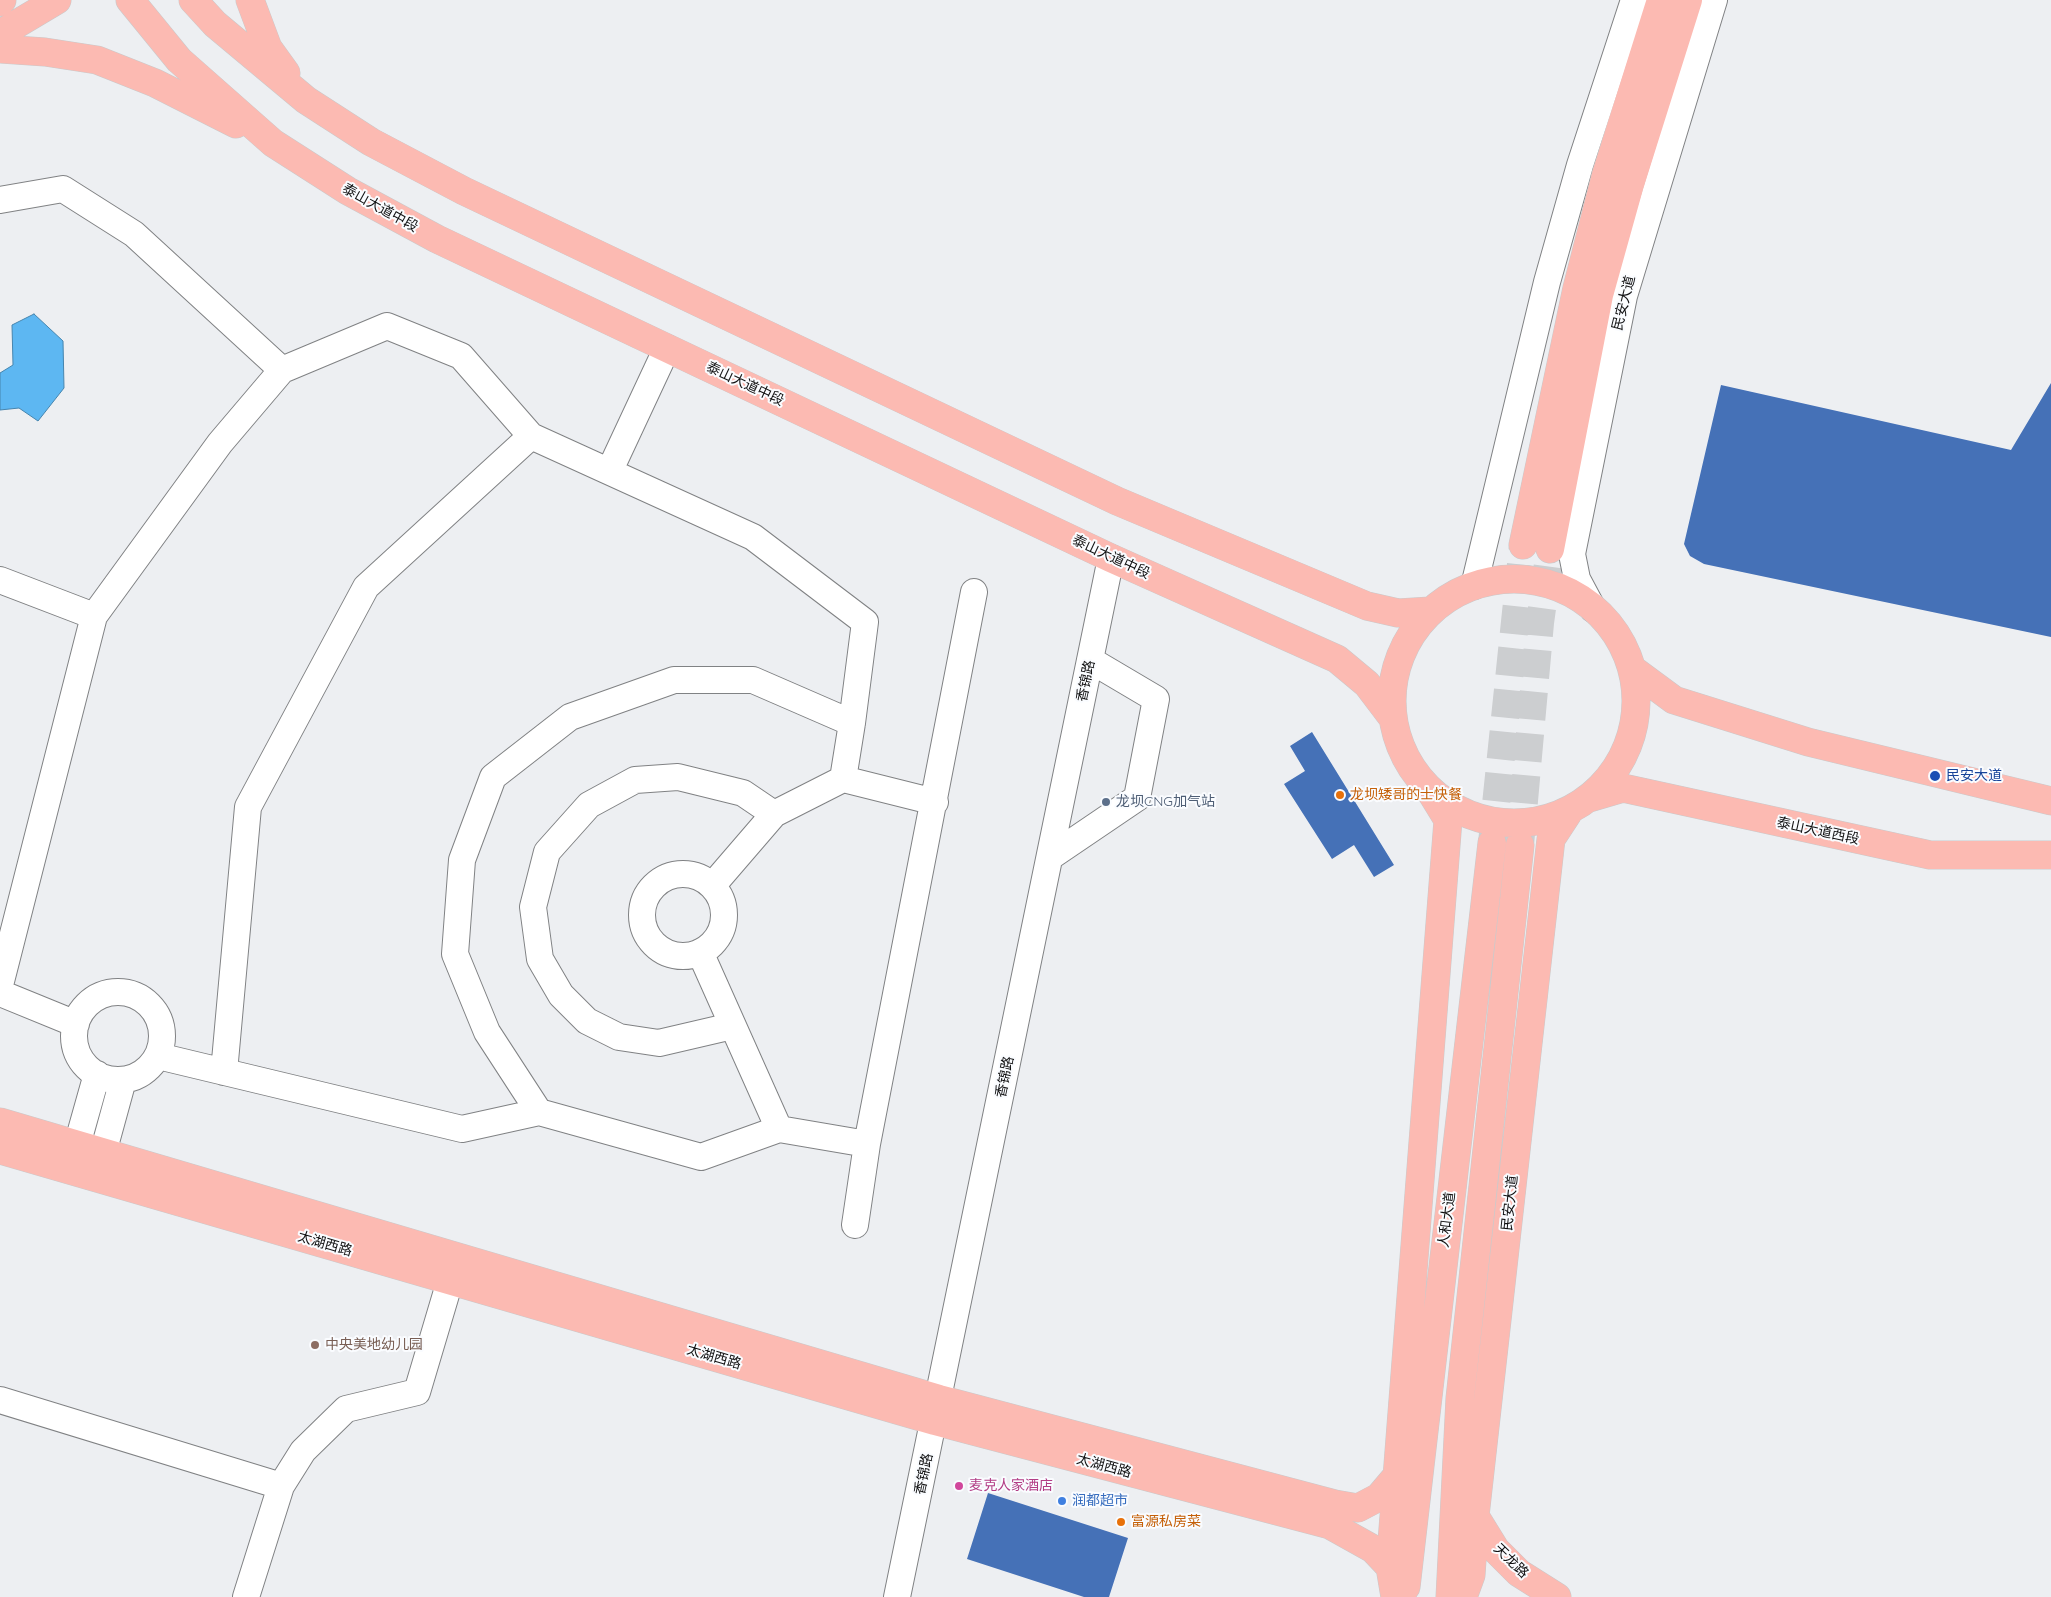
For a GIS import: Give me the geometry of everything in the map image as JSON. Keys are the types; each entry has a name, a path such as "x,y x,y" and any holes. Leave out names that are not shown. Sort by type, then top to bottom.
{"main road":[{"path":"0,34 57,0"},
{"name":"泰山大道中段","path":"130,0 179,60 273,143 348,190 437,239 1111,558 1337,659 1367,684 1392,717"},
{"path":"193,0 215,24 306,100 371,142 464,191 1117,501 1366,606 1398,613 1430,612"},
{"path":"250,0 268,48 306,100"},
{"path":"1523,546 1577,288 1606,175 1661,0"},
{"name":"民安大道","path":"1550,548 1599,295 1630,184 1688,0"},
{"path":"0,50 45,52 97,60 154,82 273,143"},
{"path":"1395,1597 1390,1567 1396,1477 1448,820 1429,789 1404,756 1392,717 1394,676 1401,652 1413,631 1430,612 1451,596 1474,586 1499,580 1524,580 1549,584 1573,594 1593,609 1617,636 1632,669 1674,700 1808,742 2051,801"},
{"name":"民安大道","path":"1463,1597 1471,1575 1475,1516 1551,839 1578,805 1607,780 1628,745 1636,705 1632,669"},
{"name":"泰山大道西段","path":"1429,789 1463,812 1489,821 1515,823 1542,820 1624,788 1930,855 2051,856"},
{"name":"人和大道","path":"1405,1597 1492,843"},
{"path":"1450,1597 1460,1398 1520,845"},
{"name":"太湖西路","path":"0,1122 937,1410 1330,1525 1373,1550 1390,1567"},
{"name":"太湖西路","path":"0,1150 450,1281 937,1410 1335,1504 1358,1508 1379,1497 1396,1477"},
{"name":"天龙路","path":"1475,1516 1496,1550 1519,1573 1557,1597"}],"street":[{"path":"1474,586 1547,282 1580,165 1634,0"},
{"name":"民安大道","path":"1593,609 1578,579 1572,554 1624,296 1714,0"},
{"path":"0,200 63,189 134,234 282,370"},
{"path":"0,984 94,616 220,444 282,370 387,326 461,356 531,436 610,470 753,537 865,622 843,779"},
{"path":"610,470 667,348"},
{"path":"224,1072 248,807 366,587 531,436"},
{"name":"香锦路","path":"897,1597 1111,558"},
{"path":"0,580 94,616"},
{"path":"855,1225 867,1144 935,802 974,592"},
{"path":"1050,857 1137,798 1156,699 1090,660"},
{"path":"539,1112 487,1032 455,954 462,860 493,777 570,717 674,680 753,680 852,723"},
{"path":"732,1026 659,1043 619,1037 586,1021 561,995 540,959 533,907 547,852 589,805 635,780 678,777 734,790 743,793 774,814"},
{"path":"712,886 774,814 843,779 935,802"},
{"path":"677,874 690,874 702,878 712,886 720,897 724,909 723,923 719,934 710,945 700,952 688,956 675,955 653,943 646,932 642,920 642,908 646,896 654,886 664,878 677,874"},
{"path":"700,952 779,1129"},
{"path":"121,992 135,995 152,1008 162,1028 162,1042 158,1056 149,1068 137,1076 123,1080 109,1079 97,1074 85,1065 77,1052 74,1038 76,1024 82,1010 93,1000 106,993 121,992"},
{"path":"0,994 76,1024"},
{"path":"158,1056 462,1129 539,1112 701,1157 779,1129 867,1144"},
{"path":"77,1145 97,1074"},
{"path":"103,1153 123,1080"},
{"path":"246,1597 281,1486 303,1451 346,1409 417,1392 450,1281"},
{"path":"0,1400 281,1486"}],"water":[{"path":"34,314 63,341 64,388 38,421 19,408 0,410 0,373 13,365 12,325"}],"building":[{"path":"2051,383 2051,637 1704,564 1690,556 1684,544 1721,385 2011,450"},
{"path":"1312,732 1394,865 1374,877 1354,845 1332,859 1284,784 1305,771 1290,746"},
{"path":"988,1493 1128,1538 1109,1597 1084,1597 967,1559"}],"tunnel":[{"path":"1492,843 1523,545"},
{"path":"1520,845 1540,623 1550,549"}],"place":[{"name":"民安大道","path":"1935,776"},
{"name":"龙坝矮哥的士快餐","path":"1340,795"},
{"name":"龙坝CNG加气站","path":"1106,802"},
{"name":"中央美地幼儿园","path":"315,1345"},
{"name":"麦克人家酒店","path":"959,1486"},
{"name":"润都超市","path":"1062,1501"},
{"name":"富源私房菜","path":"1121,1522"}]}
